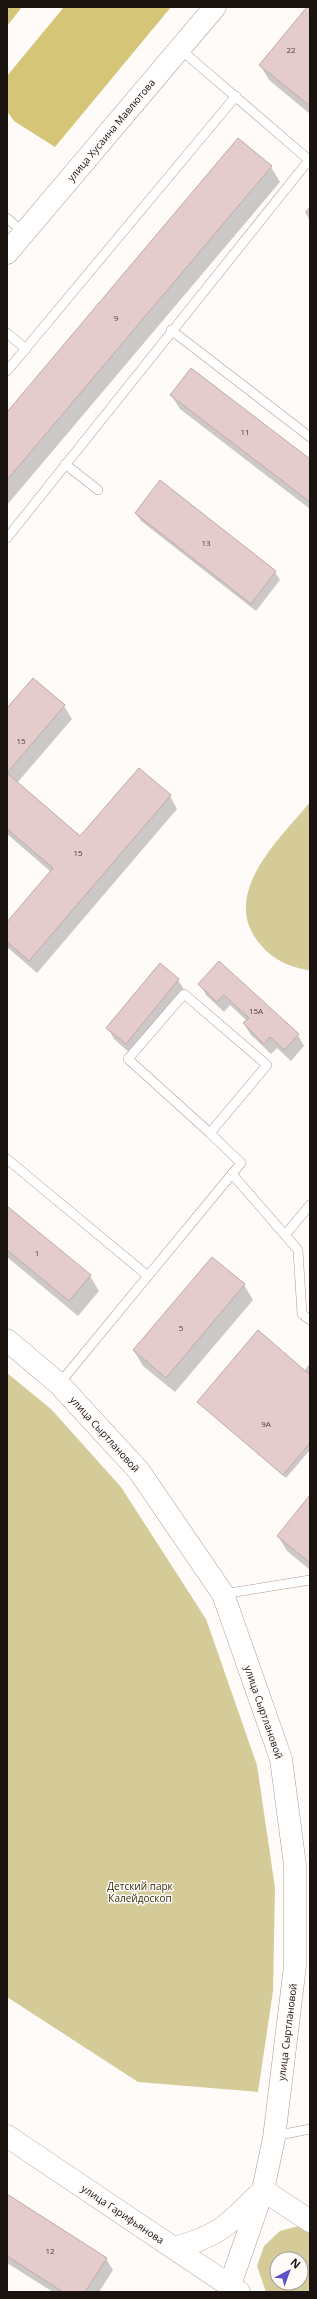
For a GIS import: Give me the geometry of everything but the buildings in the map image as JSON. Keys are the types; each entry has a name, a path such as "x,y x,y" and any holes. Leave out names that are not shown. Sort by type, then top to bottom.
{"street":[{"name":"улица Хусаина Мавлютова","path":"7,253 215,7"},
{"name":"улица Сыртлановой","path":"7,1340 59,1384 139,1471 224,1594 281,1759 295,1865 295,1966 274,2136 263,2190 234,2288"},
{"name":"улица Гарифьянова","path":"7,2136 234,2288"},
{"path":"174,2248 203,2240 231,2222 263,2190 310,2221"}],"lane":[{"path":"7,538 171,330 309,160 180,49"},
{"path":"7,371 236,96"},
{"path":"7,218 24,233"},
{"path":"171,330 310,437"},
{"path":"7,333 26,349"},
{"path":"65,464 98,490"},
{"path":"59,1384 241,1163 210,1133 128,1060 184,994 267,1065 210,1133"},
{"path":"7,1159 148,1276"},
{"path":"232,1174 298,1250 302,1314 310,1320"},
{"path":"285,1235 310,1206"},
{"path":"224,1594 310,1580"},
{"path":"274,2136 310,2130"}],"green space":[{"path":"310,802 310,970 307,970 278,960 266,951 256,939 247,920 246,902 251,883 260,865 285,831"},
{"name":"Детский парк Калейдоскоп","path":"7,1373 51,1409 121,1487 206,1619 257,1765 275,1888 273,1991 258,2092 138,2082 7,1997"},
{"path":"299,2226 310,2233 310,2292 266,2292 257,2266 264,2246 280,2231"}],"shaded area":[{"path":"7,7 22,7 7,26"},
{"path":"64,7 171,7 55,147 14,121 7,111 7,76"}]}
